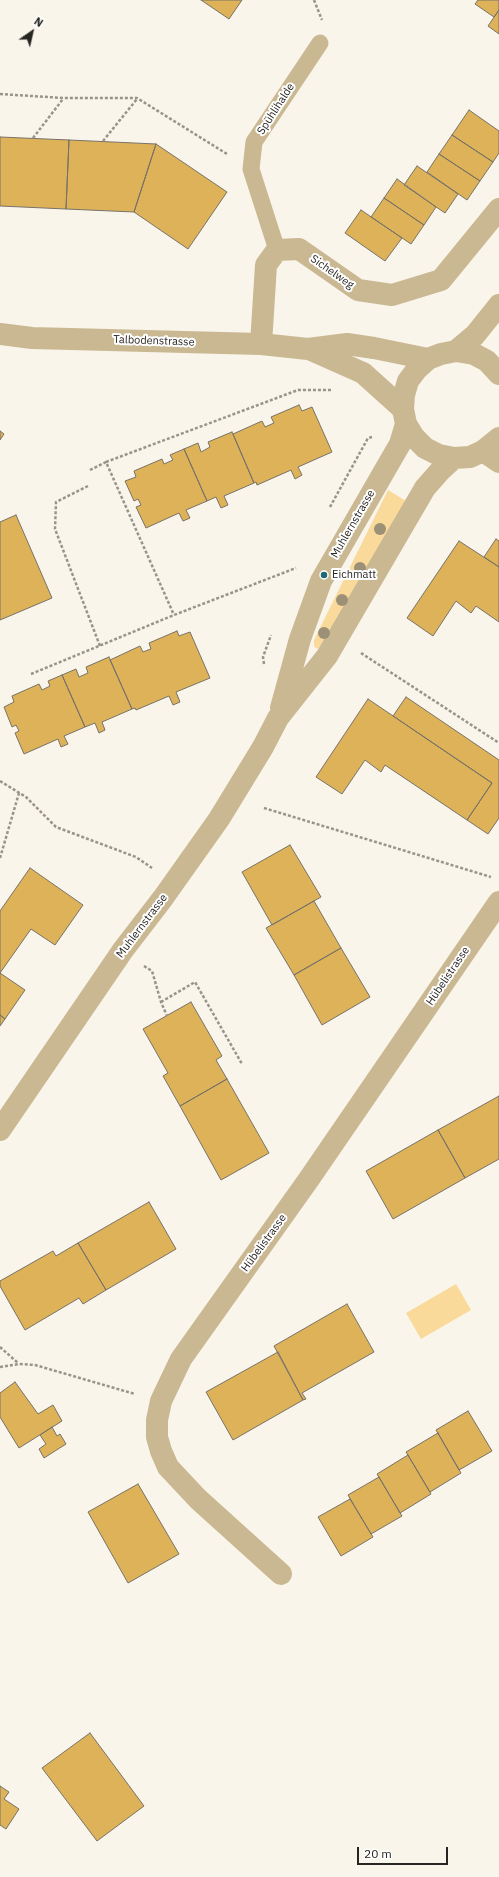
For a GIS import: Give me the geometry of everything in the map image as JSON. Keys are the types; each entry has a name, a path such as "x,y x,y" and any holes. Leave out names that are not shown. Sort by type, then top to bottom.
{"street":[{"name":"Sichelweg","path":"277,250 300,249 358,290 392,295 441,280 499,210"},
{"path":"261,344 266,265 277,250"},
{"path":"456,352 475,335 499,305"},
{"name":"Talbodenstrasse","path":"0,334 32,338 261,344 308,349 347,344 374,348 428,360"},
{"name":"Talbodenstrasse","path":"308,349 363,372 405,416"},
{"name":"Muhlernstrasse","path":"278,718 300,639 320,581 400,444 405,416 404,395 408,381 417,369 428,360 441,354 456,352 474,354 487,361 499,374"},
{"path":"405,416 414,437 425,448 439,455 454,458 491,456 499,438"},
{"name":"Muhlernstrasse","path":"0,1130 123,950 174,883 236,792 278,718 327,656 425,488 454,458"},
{"name":"Hübelistrasse","path":"282,1574 198,1499 168,1467 157,1437 157,1420 161,1401 181,1359 310,1179 499,902"}],"lane":[{"name":"Spühlihalde","path":"277,250 251,170 254,142 320,43"}],"path":[{"path":"0,94 63,98 138,98 251,170"},
{"path":"33,138 63,98"},
{"path":"103,141 138,98"},
{"path":"90,470 106,462 298,390 334,390"},
{"path":"106,462 174,615"},
{"path":"88,486 56,502 55,530 100,646"},
{"path":"31,674 174,615 296,568 301,570"},
{"path":"360,652 499,743"},
{"path":"0,781 19,793 56,827 136,858 174,883"},
{"path":"0,858 19,793"},
{"path":"264,808 499,879"},
{"path":"123,950 152,971 161,1002 167,1016"},
{"path":"161,1002 195,982 242,1064"},
{"path":"0,1347 18,1364"},
{"path":"0,1367 18,1364 44,1367 161,1401"}],"shaded area":[{"path":"388,490 406,501 317,649 314,646 314,640"},
{"path":"456,1284 471,1310 421,1339 406,1313"}],"building":[{"path":"201,0 242,0 229,19"},
{"path":"478,0 499,0 499,10 494,17 475,4"},
{"path":"499,10 499,34 488,26"},
{"path":"469,110 499,131 499,153 493,162 452,135"},
{"path":"452,135 493,162 480,181 439,154"},
{"path":"0,137 69,140 66,209 0,206"},
{"path":"69,140 156,144 134,212 66,209"},
{"path":"156,144 227,192 188,249 134,212"},
{"path":"439,154 480,181 467,200 427,172"},
{"path":"417,166 458,194 445,213 404,185"},
{"path":"397,179 436,207 424,225 384,198"},
{"path":"384,198 424,225 411,244 371,217"},
{"path":"361,210 402,238 385,261 345,233"},
{"path":"299,405 302,411 312,407 332,452 298,467 302,475 295,479 291,470 257,485 256,482 254,483 233,434 262,421 265,427 274,423 271,417"},
{"path":"0,431 4,434 0,440"},
{"path":"232,432 254,483 224,496 228,505 221,508 216,497 207,501 184,449 198,443 201,452 210,447 208,442"},
{"path":"184,449 207,501 186,510 190,518 183,521 179,513 146,528 136,507 141,505 138,499 134,501 125,481 136,477 134,471 162,459 164,464 173,460 170,455"},
{"path":"16,515 52,598 0,620 0,522"},
{"path":"496,539 499,541 499,567 484,557"},
{"path":"459,541 499,567 499,622 476,606 471,613 456,601 433,636 407,618"},
{"path":"177,631 179,636 190,632 210,678 176,692 180,702 173,705 169,696 136,710 135,708 132,709 110,660 140,646 143,652 151,649 149,643"},
{"path":"109,657 132,709 102,722 105,730 99,733 95,723 85,727 62,675 76,669 79,677 88,673 86,667"},
{"path":"62,675 85,727 64,736 68,744 61,747 58,739 24,754 15,733 19,731 16,725 12,727 4,707 14,702 12,696 39,684 42,690 50,686 48,681"},
{"path":"406,697 499,760 499,818 488,834 467,820 492,783 393,716"},
{"path":"368,699 492,783 467,820 385,765 381,772 365,760 342,794 316,777"},
{"path":"290,845 321,897 272,925 242,872"},
{"path":"30,868 83,905 55,945 31,929 0,973 0,911"},
{"path":"314,901 341,948 294,975 266,928"},
{"path":"341,948 370,997 322,1025 294,975"},
{"path":"0,973 25,990 5,1019 0,1015"},
{"path":"191,1002 222,1056 216,1060 227,1079 180,1106 163,1076 168,1073 143,1029"},
{"path":"0,1015 5,1019 0,1026"},
{"path":"227,1079 269,1153 221,1180 180,1106"},
{"path":"499,1096 499,1159 465,1178 438,1130"},
{"path":"438,1130 465,1178 393,1219 366,1171"},
{"path":"149,1202 176,1249 106,1290 78,1243"},
{"path":"78,1243 106,1290 83,1304 79,1298 25,1330 0,1286 0,1281 53,1251 56,1256"},
{"path":"347,1304 374,1352 302,1393 306,1399 303,1400 274,1346"},
{"path":"278,1352 303,1400 233,1440 206,1392"},
{"path":"15,1382 38,1414 53,1405 62,1421 19,1448 0,1417 0,1393"},
{"path":"468,1411 492,1451 459,1470 436,1430"},
{"path":"52,1427 57,1436 60,1434 66,1444 44,1458 39,1449 46,1444 40,1435"},
{"path":"438,1433 461,1473 430,1492 406,1452"},
{"path":"408,1455 431,1494 400,1513 377,1474"},
{"path":"379,1477 402,1516 371,1534 348,1495"},
{"path":"138,1484 179,1554 128,1583 88,1512"},
{"path":"350,1499 373,1537 341,1556 318,1517"},
{"path":"90,1733 144,1806 97,1841 42,1768"},
{"path":"0,1786 9,1792 4,1799 19,1809 6,1829 0,1825"}],"place":[{"name":"Eichmatt","path":"324,575"}]}
